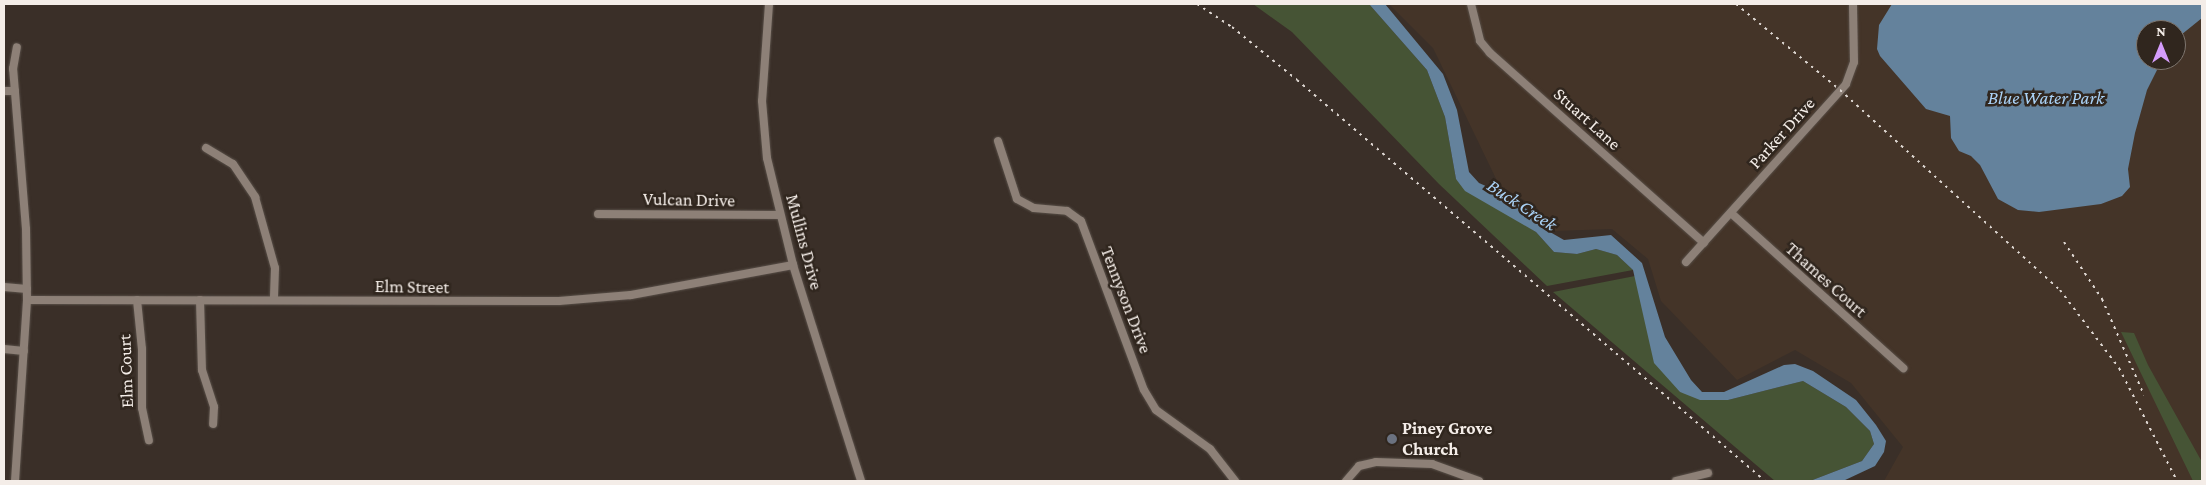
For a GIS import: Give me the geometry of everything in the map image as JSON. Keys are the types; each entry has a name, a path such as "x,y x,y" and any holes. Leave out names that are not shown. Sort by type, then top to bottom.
{"street":[{"name":"Mullins Drive","path":"769,4 762,118 767,158 793,265 861,481"},
{"name":"Stuart Lane","path":"1471,4 1480,41 1490,53 1704,243"},
{"name":"Parker Drive","path":"1686,262 1850,77 1854,62 1853,4"},
{"path":"15,481 27,300 26,229 14,91 13,61 17,47"},
{"path":"4,91 14,91"},
{"name":"Tennyson Drive","path":"998,141 1017,199 1034,208 1067,211 1081,221 1144,390 1156,410 1210,449 1235,481"},
{"path":"206,148 233,164 255,197 275,268 274,300"},
{"name":"Thames Court","path":"1731,213 1903,368"},
{"name":"Vulcan Drive","path":"598,214 780,215"},
{"name":"Elm Street","path":"27,300 274,300 505,303 578,300 646,292 793,265"},
{"path":"4,287 27,289"},
{"name":"Elm Court","path":"137,300 142,349 142,408 149,440"},
{"path":"200,300 202,370 214,407 213,424"},
{"path":"4,349 24,351"},
{"path":"1346,481 1359,466 1376,462 1432,464 1479,481"},
{"path":"1676,481 1708,472"}],"shaded area":[{"path":"1389,4 2202,4 2202,481 1884,481 1903,447 1851,383 1795,350 1737,380 1661,301 1648,259 1612,229 1555,231 1537,208 1499,185 1433,48"}],"green space":[{"path":"1253,4 1369,4 1427,70 1445,117 1456,179 1536,232 1554,252 1577,254 1596,249 1617,255 1633,270 1547,286 1439,184 1292,32"},
{"path":"1635,276 1643,308 1680,392 1728,400 1803,381 1846,407 1870,431 1874,444 1862,461 1810,481 1775,481 1553,292"},
{"path":"2121,332 2134,333 2148,365 2202,462 2202,481 2193,481"}],"water":[{"path":"1369,4 1385,4 1443,74 1457,110 1469,172 1479,183 1504,194 1537,216 1550,232 1564,240 1611,235 1642,263 1665,337 1691,380 1702,392 1724,392 1784,365 1795,364 1813,371 1856,400 1876,425 1886,441 1884,452 1875,466 1843,481 1810,481 1862,461 1874,444 1870,431 1846,407 1803,381 1728,400 1700,400 1680,392 1654,363 1633,270 1617,255 1596,249 1577,254 1554,252 1536,232 1465,191 1456,179 1445,117 1427,70"},
{"name":"Blue Water Park","path":"1892,4 2202,4 2202,18 2186,31 2186,20 2136,20 2136,70 2157,70 2147,90 2135,133 2128,169 2130,187 2122,196 2101,204 2039,212 2018,210 1998,199 1980,165 1971,156 1959,151 1951,138 1950,116 1926,109 1880,56 1877,49 1879,25"}],"railway":[{"path":"1197,4 1232,27 1297,80 1765,481"},
{"path":"1736,4 1840,90 2060,290 2119,368 2177,481"},
{"path":"2064,242 2102,299 2144,395"}],"place":[{"name":"Piney Grove Church","path":"1392,439"}],"water label":[{"name":"Buck Creek","path":"1522,205"}]}
